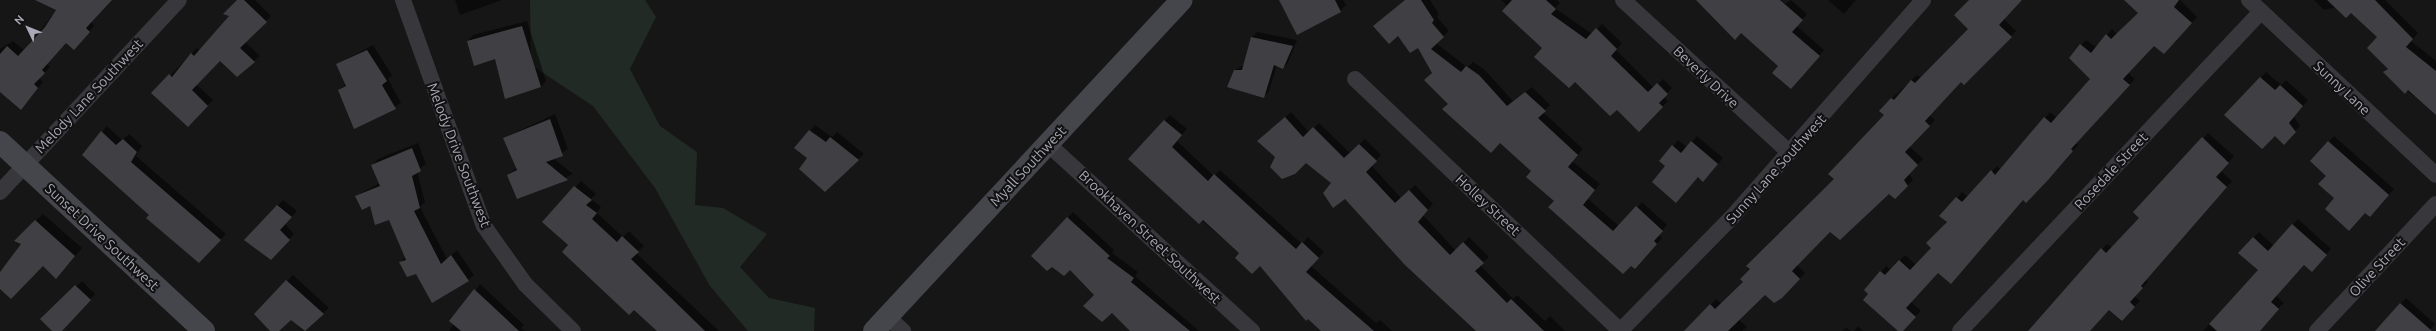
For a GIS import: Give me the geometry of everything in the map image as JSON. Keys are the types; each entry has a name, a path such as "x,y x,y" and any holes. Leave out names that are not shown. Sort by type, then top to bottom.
{"street":[{"name":"Melody Lane Southwest","path":"0,192 179,0"},
{"name":"Melody Drive Southwest","path":"403,0 484,226 525,284 573,331"},
{"name":"Myall Southwest","path":"888,326 1048,144 1182,0"},
{"name":"Beverly Drive","path":"1623,0 1790,153"},
{"name":"Sunny Lane Southwest","path":"1620,331 1790,153 1923,0"},
{"name":"Sunny Lane","path":"2249,0 2436,176"},
{"name":"Rosedale Street","path":"1960,331 2261,12"},
{"name":"Holley Street","path":"1355,79 1620,331"},
{"name":"Sunset Drive Southwest","path":"0,142 204,331"},
{"name":"Brookhaven Street Southwest","path":"1048,144 1252,331"},
{"name":"Olive Street","path":"2317,331 2436,204"}],"shaded area":[{"path":"530,0 645,0 656,17 630,69 660,126 697,152 695,205 723,208 767,234 740,267 769,298 815,308 814,331 748,331 710,286 655,188 593,106 531,65"}],"building":[{"path":"35,0 112,0 86,28 90,32 74,50 66,43 42,70 45,73 34,84 38,88 21,110 0,92 0,54 7,46 18,56 45,27 56,10"},
{"path":"237,0 244,0 267,22 240,48 255,62 237,77 220,61 192,90 208,106 188,127 151,93 169,74 172,77 191,53 194,56 229,16 223,14"},
{"path":"1279,0 1335,0 1341,12 1297,35"},
{"path":"1405,0 1421,0 1434,20 1432,23 1444,37 1431,49 1461,72 1466,66 1479,75 1507,106 1525,92 1546,111 1538,118 1578,155 1568,167 1595,190 1583,205 1613,231 1636,206 1663,231 1654,241 1657,244 1635,269 1631,266 1623,274 1548,207 1554,201 1526,177 1531,171 1500,143 1491,153 1442,109 1448,104 1424,80 1432,73 1418,48 1410,53 1398,36 1389,44 1373,26"},
{"path":"1512,0 1546,0 1556,9 1551,14 1586,39 1596,28 1617,49 1611,56 1648,92 1657,83 1668,94 1659,103 1663,107 1639,132 1617,110 1610,116 1575,82 1569,88 1534,57 1542,48 1502,11"},
{"path":"1696,0 1780,0 1803,20 1792,32 1820,56 1791,89 1772,73 1778,66 1741,33 1735,40"},
{"path":"1969,0 2022,0 1999,25 2012,37 1964,85 1961,82 1925,121 1930,126 1905,152 1918,165 1904,180 1908,186 1895,199 1889,194 1840,240 1830,232 1792,271 1800,279 1782,298 1774,303 1765,295 1728,331 1684,331 1710,304 1715,309 1743,282 1740,279 1750,269 1746,266 1834,179 1828,174 1884,115 1879,111 1891,98 1894,100 1911,80 1915,83 1968,29 1954,15"},
{"path":"2124,0 2179,0 2174,7 2192,23 2164,54 2154,46 2123,79 2130,85 2071,149 2073,151 2048,180 2026,203 2023,200 1951,284 1938,273 1906,308 1916,317 1903,331 1898,331 1863,300 1868,294 1864,290 1880,271 1885,275 1899,260 1910,270 1931,248 1926,243 1947,222 1939,216 1956,197 1962,202 1991,170 1995,175 2044,117 2051,123 2090,79 2069,58 2080,44 2091,53 2106,34 2111,39 2138,13"},
{"path":"2327,0 2375,0 2413,39 2406,47 2436,71 2436,115 2408,90 2405,94 2383,72 2388,69 2367,48 2377,37 2351,13 2346,18"},
{"path":"522,26 541,87 505,99 495,59 474,66 467,41"},
{"path":"1251,37 1293,46 1283,69 1274,65 1264,98 1227,87 1234,70 1242,70"},
{"path":"367,50 387,81 382,85 396,109 354,129 338,90 346,86 336,64"},
{"path":"2260,77 2275,90 2280,85 2303,106 2289,123 2296,132 2284,145 2275,136 2262,149 2224,115"},
{"path":"1285,117 1303,137 1313,127 1344,158 1359,144 1377,161 1366,172 1395,203 1409,190 1428,210 1418,222 1450,255 1463,242 1484,263 1475,271 1507,303 1511,299 1544,331 1476,331 1405,265 1345,199 1333,208 1323,193 1331,183 1306,163 1295,174 1282,179 1270,167 1275,157 1257,141"},
{"path":"550,119 563,156 546,162 568,180 517,199 507,175 517,170 503,138"},
{"path":"1164,120 1182,135 1172,147 1208,181 1214,174 1296,249 1302,242 1319,258 1306,272 1374,331 1321,331 1308,319 1306,321 1260,266 1252,274 1235,258 1239,253 1203,220 1199,224 1128,159"},
{"path":"809,130 826,142 830,137 859,160 825,192 799,169 807,158 794,148"},
{"path":"101,131 116,145 123,139 137,152 131,162 221,240 199,263 146,218 149,215 82,155"},
{"path":"2202,137 2229,163 2216,177 2227,187 2141,286 2143,288 2130,302 2135,307 2122,321 2109,310 2090,331 2028,331 2101,248 2106,253 2139,218 2133,212"},
{"path":"1691,141 1718,164 1703,182 1698,177 1676,203 1652,182 1665,166 1659,161 1672,145 1681,153"},
{"path":"2328,141 2389,195 2370,217 2365,213 2349,231 2325,209 2334,198 2318,184 2326,176 2310,161"},
{"path":"412,148 421,171 412,176 420,208 414,211 441,264 451,255 469,281 432,303 416,274 407,277 399,262 406,260 389,220 375,225 370,206 362,210 355,196 380,186 371,165"},
{"path":"574,186 592,200 586,205 597,213 592,219 617,242 622,236 639,252 631,259 705,331 657,331 634,310 629,315 562,252 568,245 542,222"},
{"path":"277,205 292,217 280,230 290,240 271,260 244,240"},
{"path":"1067,217 1110,256 1107,258 1134,278 1131,282 1190,331 1130,331 1112,313 1102,322 1083,306 1094,295 1070,270 1064,276 1052,267 1047,271 1031,256"},
{"path":"35,220 75,256 56,279 43,266 11,299 0,289 0,272 21,244 14,241"},
{"path":"2292,224 2327,255 2312,272 2304,265 2271,302 2279,309 2260,331 2217,331 2209,324 2258,270 2238,253 2253,237 2268,251"},
{"path":"286,280 324,314 305,331 291,320 279,331 270,331 254,314"},
{"path":"75,285 91,300 62,331 52,331 40,319"},
{"path":"474,289 519,331 461,331 449,321"},
{"path":"2400,303 2432,331 2375,331"}]}
